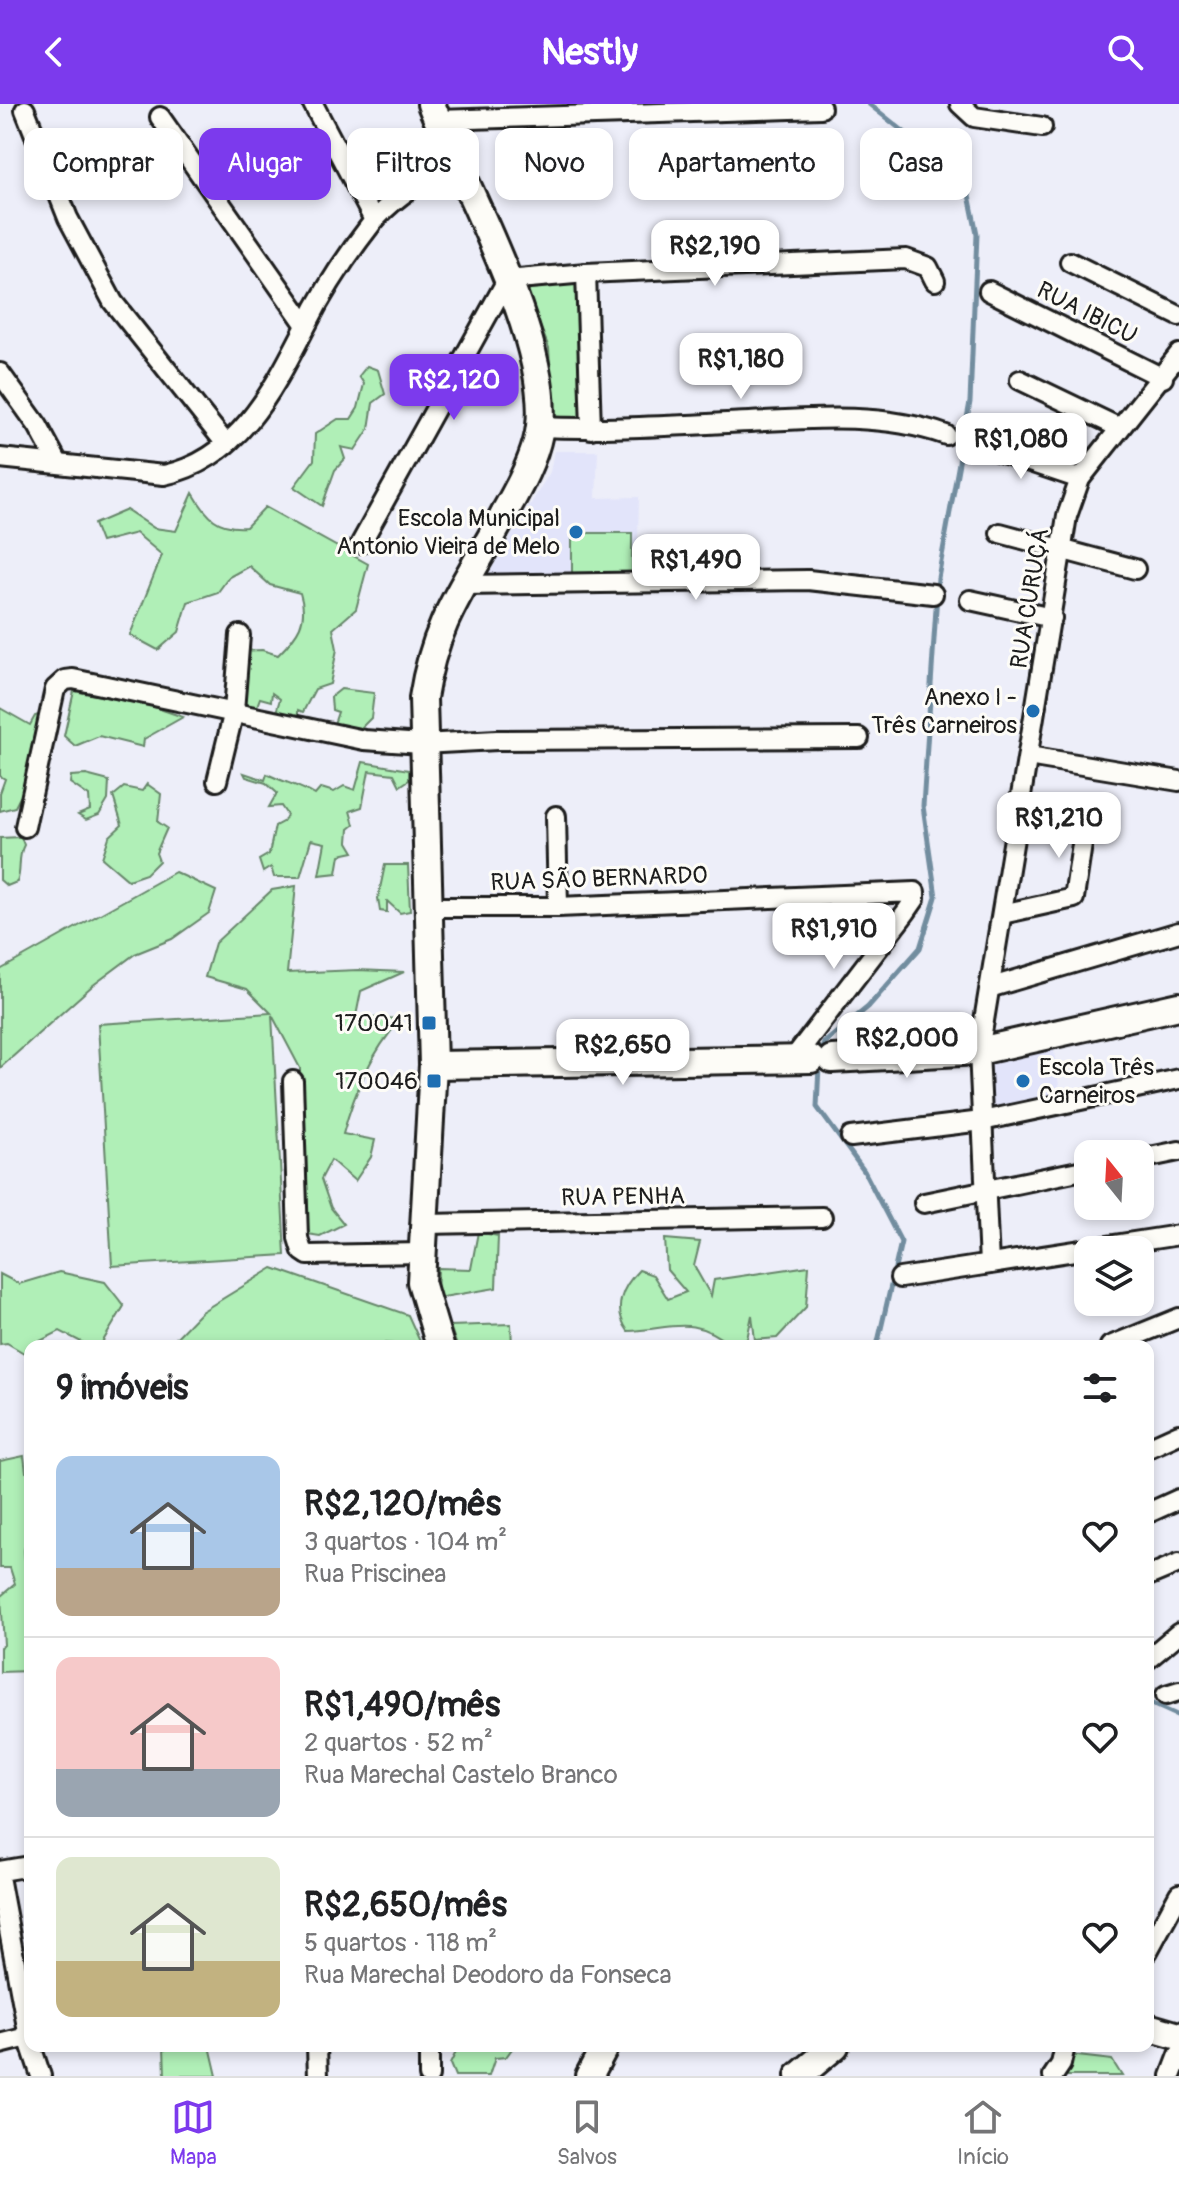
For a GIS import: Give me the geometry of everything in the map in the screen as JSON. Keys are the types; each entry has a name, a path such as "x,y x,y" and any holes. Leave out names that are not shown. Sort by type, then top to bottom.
{"main road":[{"path":"438,1340 421,1282 433,1065 431,907 422,744 428,668 435,639 461,585 507,510 540,427 535,370 507,280 472,200"},
{"path":"433,1065 812,1059 979,1051 1179,1006"},
{"path":"1154,2029 1179,2036"},
{"path":"589,2076 602,2052"},
{"path":"799,2076 828,2052"}],"street":[{"path":"313,104 374,220"},
{"path":"960,104 974,117 1042,127"},
{"path":"434,112 821,108"},
{"path":"25,110 68,218 101,281 181,391 226,444"},
{"path":"160,117 306,325"},
{"path":"0,458 164,475 187,470 226,444 259,410 279,381 329,284 374,220 400,200"},
{"path":"361,543 507,280 586,273 906,259 928,267 935,281"},
{"path":"1070,262 1179,316"},
{"path":"586,273 591,429"},
{"name":"RUA IBICU","path":"989,291 1163,378"},
{"name":"RUA CURUÇÁ","path":"989,1264 979,1051 992,987 1061,547 1080,479 1179,354"},
{"path":"0,373 38,426 58,463"},
{"path":"1020,380 1120,428"},
{"path":"540,427 591,429 847,419 897,422 946,435"},
{"path":"976,444 1080,479"},
{"path":"1000,533 1135,569"},
{"path":"461,585 808,580 933,594"},
{"path":"970,600 1052,618"},
{"path":"217,781 234,711 240,635"},
{"path":"25,827 53,694 58,684 65,680 95,682 364,740 422,744 497,740 859,738"},
{"path":"1028,756 1179,781"},
{"path":"556,816 558,907"},
{"path":"1002,914 1075,896 1084,831"},
{"name":"RUA SÃO BERNARDO","path":"431,907 558,907 912,890 915,899 812,1059"},
{"path":"992,987 1179,932"},
{"path":"851,1137 982,1121 1179,1079"},
{"path":"293,1081 298,1238 302,1251 308,1255 423,1253"},
{"path":"1154,1156 1179,1151"},
{"path":"924,1203 1074,1172"},
{"name":"RUA PENHA","path":"425,1224 822,1217"},
{"path":"900,1278 1179,1235"},
{"path":"1125,1340 1176,1319"},
{"path":"1154,1445 1179,1434"},
{"path":"1154,1510 1179,1499"},
{"path":"1154,1573 1179,1563"},
{"path":"1154,1654 1179,1633"},
{"path":"0,1871 24,1867"},
{"path":"0,1882 24,1999"},
{"path":"1154,1940 1179,1894"},
{"path":"0,2044 24,2042"},
{"path":"33,2052 41,2076"},
{"path":"317,2052 318,2076"},
{"path":"429,2052 429,2076"},
{"path":"1053,2076 1061,2064 1064,2052"},
{"path":"1171,2076 1179,2055"}],"shaded area":[{"name":"Escola Municipal Antonio Vieira de Melo","path":"554,451 598,451 596,498 639,497 637,580 484,581 550,472"},
{"name":"Escola Três Carneiros","path":"1053,1044 1061,1100 989,1111 987,1062"}],"green space":[{"path":"582,283 582,422 553,420 549,348 524,286"},
{"path":"367,366 378,370 385,394 373,403 369,429 355,450 341,447 345,459 335,470 322,506 294,487 314,460 315,434 338,419 351,419 358,408 364,384 359,376"},
{"path":"193,493 208,515 227,526 246,527 265,507 368,564 356,609 333,629 337,649 330,684 315,689 303,712 298,710 298,717 310,721 273,719 281,712 277,709 280,699 272,693 271,701 260,698 257,706 271,713 245,714 232,668 242,651 262,650 278,655 296,634 303,612 300,593 270,585 249,566 229,577 218,592 188,602 179,632 158,650 130,635 162,555 136,533 101,542 94,524 127,510 154,528 176,531"},
{"path":"572,533 632,533 632,575 572,574"},
{"path":"341,689 374,693 371,718 355,734 332,730 338,712 332,710 331,697"},
{"path":"74,691 151,706 183,717 144,739 143,747 99,736 75,746 64,736"},
{"path":"0,708 30,725 35,716 47,712 30,797 20,797 15,807 0,811 0,793 5,779 0,776"},
{"path":"363,762 409,770 409,780 400,786 394,774 369,771 362,807 350,811 354,825 349,829 348,842 354,852 340,855 337,873 319,875 325,843 311,840 300,877 274,877 271,867 263,872 259,860 269,854 275,826 287,815 281,806 269,807 277,793 266,783 246,777 244,773 265,780 267,774 315,795 321,788 334,792 344,786 355,790"},
{"path":"86,775 109,781 108,800 99,815 86,820 78,815 90,810 89,796 70,783 71,776"},
{"path":"147,784 161,794 158,822 167,828 156,853 159,861 146,874 128,880 102,858 109,837 122,825 113,796 124,787 142,791"},
{"path":"21,837 24,845 17,882 7,886 0,880 0,838"},
{"path":"385,865 408,865 410,911 400,913 387,901 387,912 380,911 378,898"},
{"path":"175,872 216,891 209,913 172,939 135,954 92,986 0,1068 0,970"},
{"path":"296,886 287,973 404,972 361,991 356,1016 401,1019 365,1073 343,1134 375,1140 371,1157 355,1181 331,1160 321,1179 331,1208 344,1224 320,1236 300,1233 300,1068 272,1015 285,1255 112,1266 98,1024 271,1013 247,989 205,977 215,943 272,890"},
{"path":"478,1232 498,1236 496,1288 437,1298 438,1268 471,1269"},
{"path":"665,1239 700,1242 694,1266 711,1296 714,1280 809,1266 806,1307 777,1338 755,1340 752,1315 747,1339 744,1340 724,1340 693,1326 628,1331 621,1315 621,1299 639,1270 653,1275 668,1299 686,1292 667,1270"},
{"path":"273,1268 408,1315 419,1340 174,1340 201,1312"},
{"path":"59,1272 105,1282 124,1306 104,1340 77,1340 60,1331 42,1340 24,1340 24,1353 7,1343 0,1344 0,1274 19,1284"},
{"path":"511,1324 512,1340 455,1340 450,1326"},
{"path":"24,1456 24,1671 0,1672 0,1647 4,1645 1,1596 15,1584 10,1568 0,1568 0,1461"},
{"path":"164,2052 211,2052 217,2076 165,2076"},
{"path":"456,2052 510,2052 506,2057 495,2058 489,2076 455,2076 450,2064"},
{"path":"1069,2055 1112,2060 1122,2076 1062,2076"}],"waterway":[{"path":"821,1053 824,1043 868,1007 920,948 936,897 923,806 938,578 970,402 977,234 968,190 923,147 869,104"},
{"path":"819,1066 817,1107 864,1171 901,1242 878,1340"},
{"path":"1154,1705 1179,1716"}],"place":[{"name":"Escola Municipal Antonio Vieira de Melo","path":"576,532"},
{"name":"Anexo I - Três Carneiros","path":"1033,711"},
{"name":"170041","path":"429,1023"},
{"name":"170046","path":"434,1081"},
{"name":"Escola Três Carneiros","path":"1023,1081"}]}
